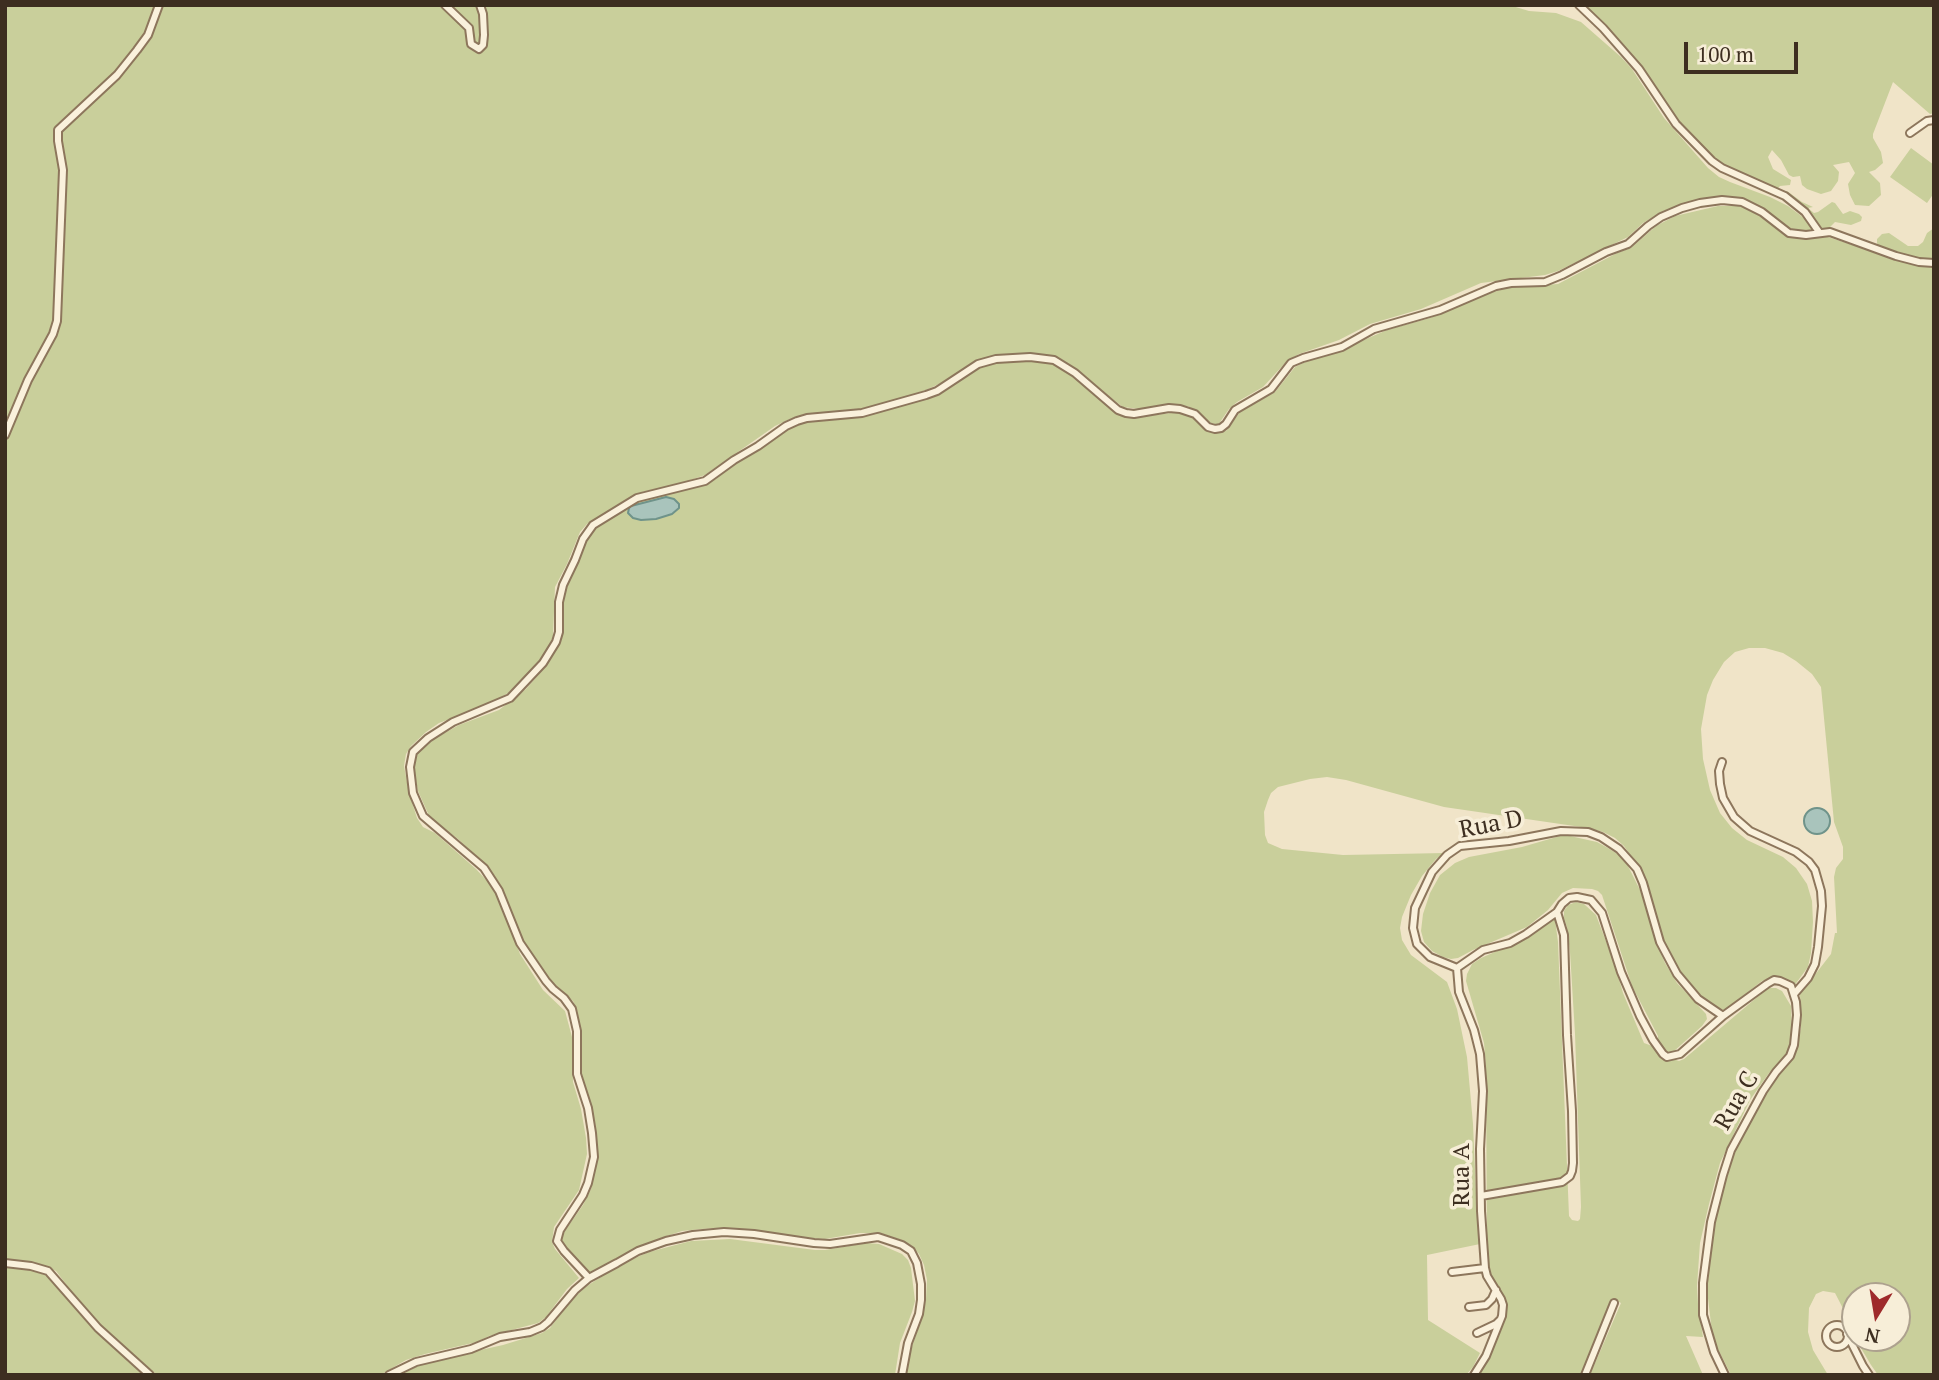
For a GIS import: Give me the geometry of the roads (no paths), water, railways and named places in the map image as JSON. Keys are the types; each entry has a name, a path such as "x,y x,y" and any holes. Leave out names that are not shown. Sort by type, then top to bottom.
{"street":[{"path":"5,435 57,321 63,186 58,130 117,75 148,35 159,5"},
{"path":"445,5 469,28 471,44 479,48 483,45 484,35 480,5"},
{"path":"1579,5 1639,69 1676,124 1712,161 1721,168 1785,196 1805,212 1819,232"},
{"path":"1910,133 1927,121 1934,120"},
{"path":"589,1278 558,1241 560,1230 589,1183 594,1157 588,1108 577,1074 577,1031 572,1009 553,989 526,951 499,891 484,868 423,817 413,793 410,767 413,752 428,738 453,722 510,698 543,663 559,632 559,603 563,586 583,539 593,525 637,498 705,481 797,421 862,412 926,395 937,391 978,364 996,359 1030,357 1054,360 1076,373 1118,410 1134,414 1169,408 1180,409 1195,414 1208,427 1221,428 1235,410 1270,390 1291,363 1342,346 1374,330 1440,310 1496,286 1545,282 1628,244 1654,221 1682,208 1711,201 1742,202 1762,212 1789,233 1806,235 1830,232 1896,256 1934,263"},
{"path":"1458,968 1483,950 1510,943 1527,934 1557,912 1569,898 1577,897 1591,900 1602,913 1630,996 1646,1028 1662,1054 1667,1057 1679,1054 1723,1016 1774,980 1786,982 1795,993 1815,964 1818,947 1822,905 1815,870 1796,852 1750,831 1734,817 1722,791 1719,771 1722,762"},
{"name":"Rua D","path":"1458,968 1423,951 1417,944 1413,928 1415,908 1429,878 1447,855 1461,846 1509,841 1562,831 1588,832 1611,842 1637,869 1660,942 1676,974 1698,999 1723,1016"},
{"path":"1481,1196 1562,1182 1572,1171 1564,935 1557,912"},
{"name":"Rua A","path":"1458,968 1459,992 1480,1054 1483,1091 1481,1196 1485,1268 1503,1305 1502,1316"},
{"name":"Rua C","path":"1725,1375 1714,1352 1703,1315 1703,1283 1710,1222 1731,1150 1763,1091 1790,1056 1797,1015 1795,993"},
{"path":"389,1375 416,1362 471,1349 500,1337 542,1327 589,1278 638,1251 693,1235 724,1232 830,1244 868,1237 886,1239 911,1251 917,1263 921,1300 902,1375"},
{"path":"5,1263 39,1267 48,1271 98,1328 150,1375"},
{"path":"1452,1272 1485,1268"},
{"path":"1469,1307 1486,1305 1496,1290"},
{"path":"1585,1375 1614,1304"},
{"path":"1477,1333 1496,1324 1502,1316"},
{"path":"1474,1375 1486,1356 1502,1316"},
{"path":"1856,1352 1870,1375"}],"water":[{"path":"666,497 679,504 679,508 672,514 641,520 628,513 631,506"},
{"path":"1817,808 1826,812 1830,821 1826,830 1817,834 1808,830 1804,821 1808,812"}]}
